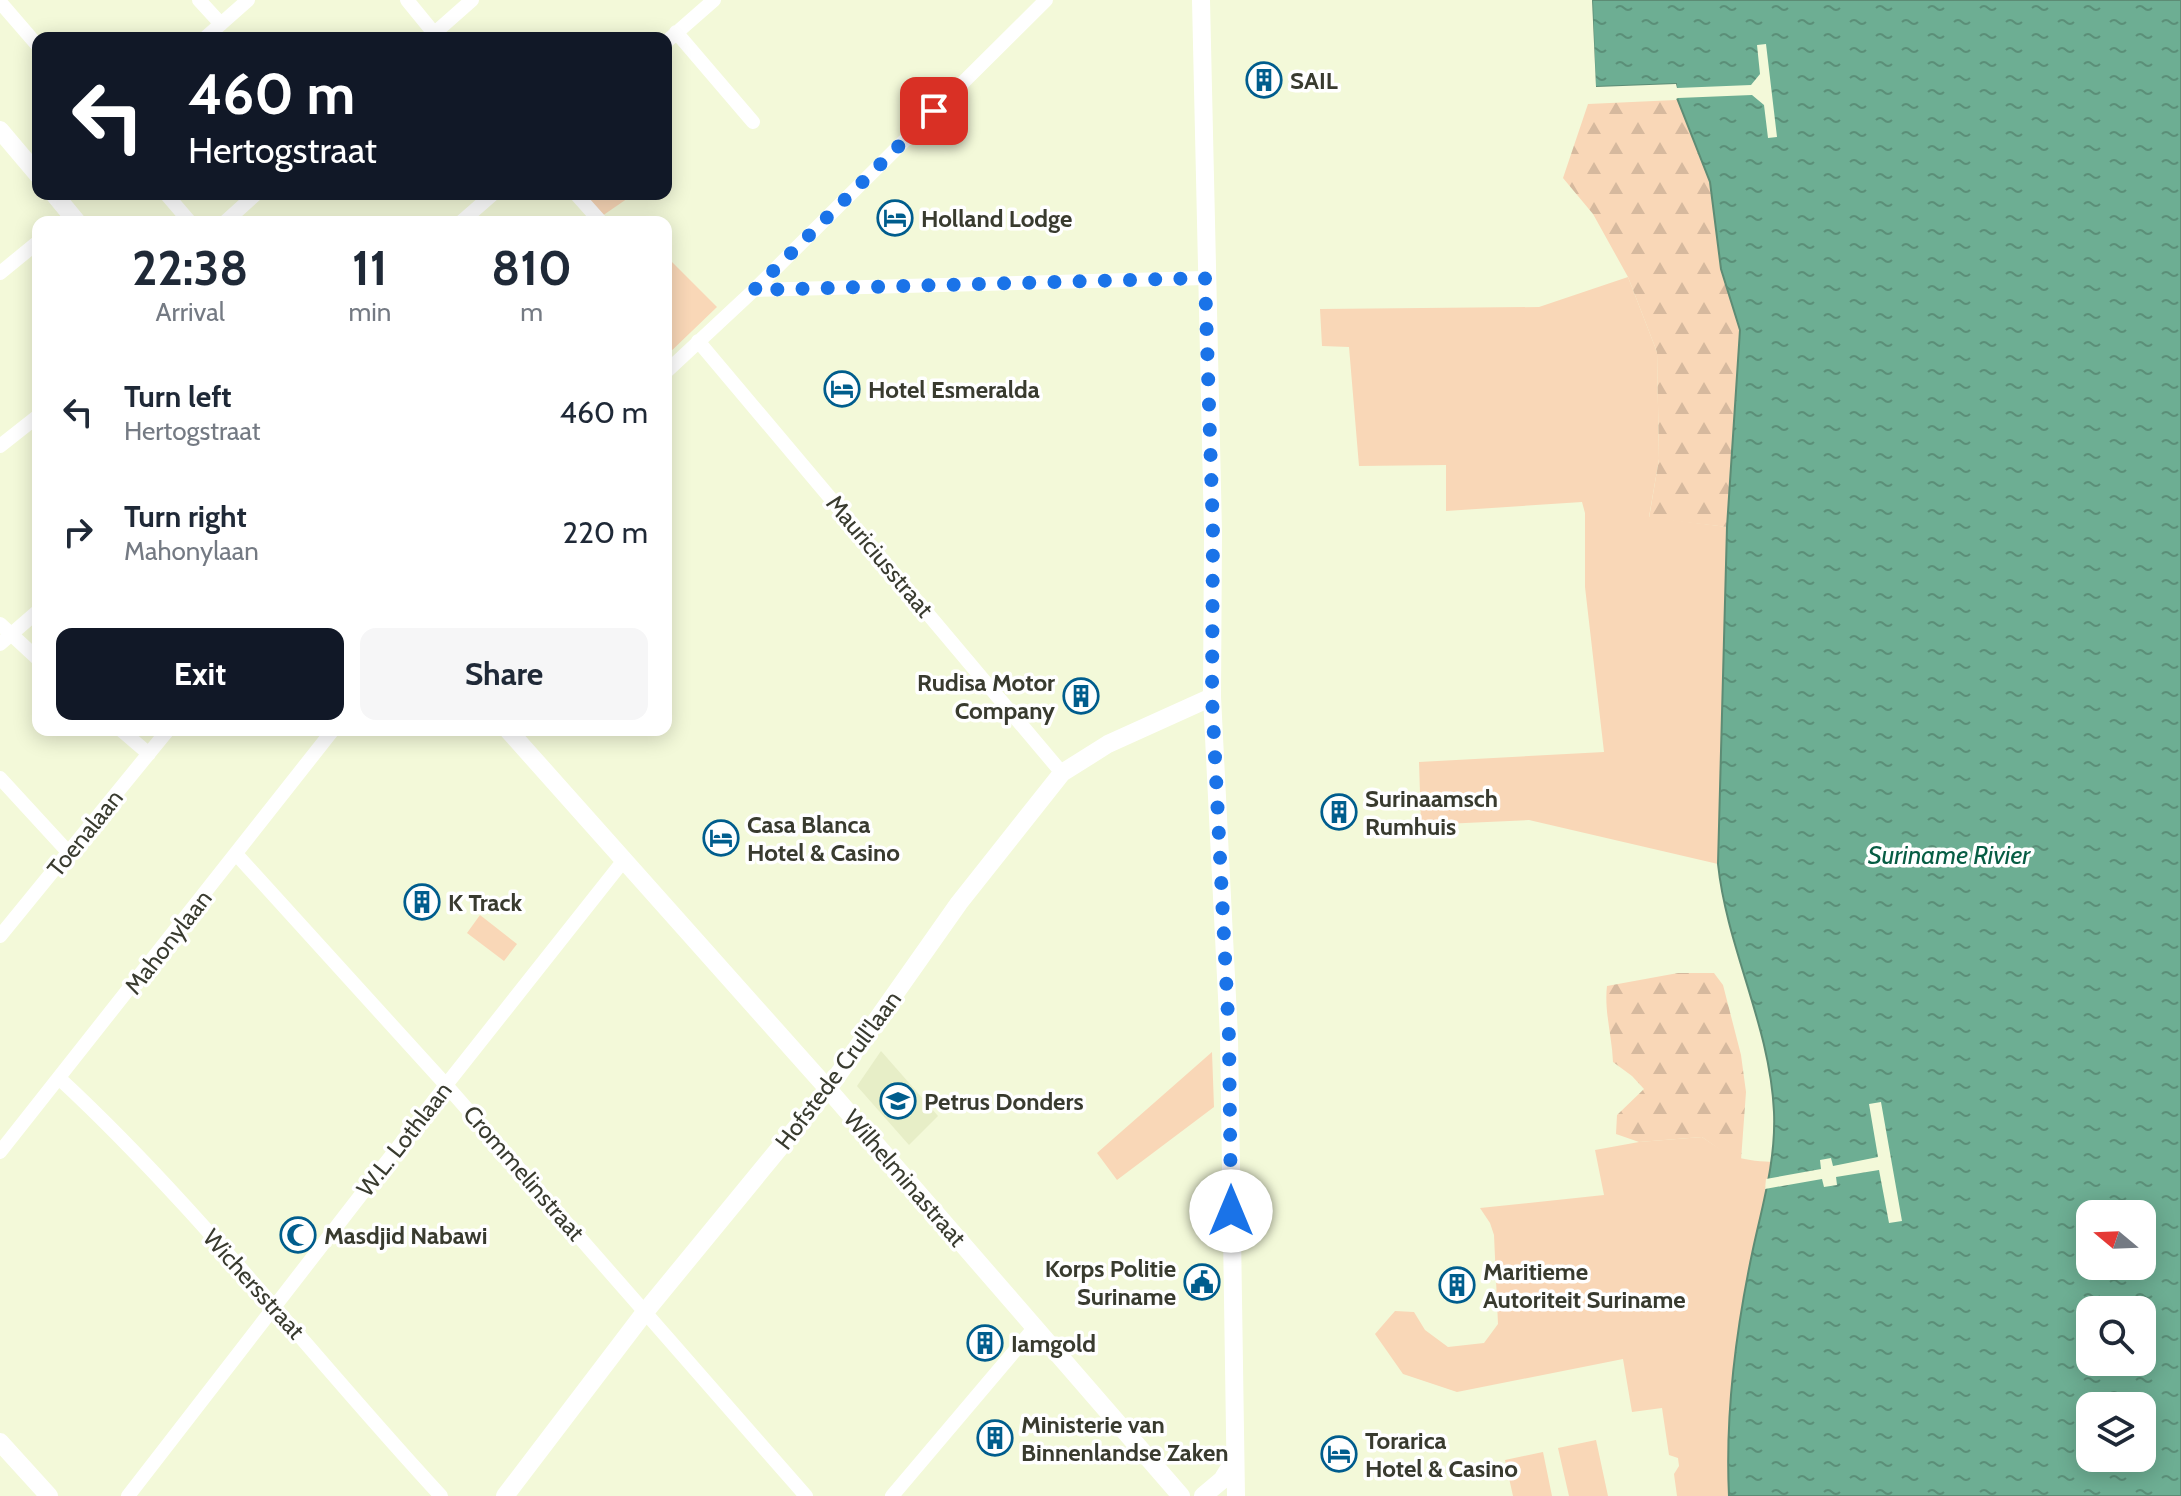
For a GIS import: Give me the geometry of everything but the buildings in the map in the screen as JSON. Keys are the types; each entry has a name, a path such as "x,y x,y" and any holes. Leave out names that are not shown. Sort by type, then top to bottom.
{"street":[{"path":"199,0 221,24"},
{"path":"212,32 248,0"},
{"path":"407,0 431,32"},
{"path":"438,32 472,0"},
{"path":"672,36 714,0"},
{"path":"672,366 754,290 1046,0"},
{"path":"1201,0 1213,532 1212,697 1229,1037 1236,1457 1236,1494 1216,1496"},
{"path":"0,2 32,39"},
{"path":"672,38 753,122"},
{"path":"1,133 32,168"},
{"path":"171,200 185,216"},
{"path":"232,216 249,200"},
{"path":"468,216 486,200"},
{"path":"581,200 596,216"},
{"path":"0,273 32,247"},
{"path":"754,290 1205,278"},
{"name":"Mauriciusstraat","path":"698,341 1062,773"},
{"path":"0,446 32,421"},
{"path":"32,615 3,634 32,655"},
{"name":"Hofstede Crull'laan","path":"505,1496 645,1312 828,1089 959,903 1062,773 1120,738 1212,697"},
{"path":"128,736 149,754"},
{"name":"Toenalaan","path":"0,936 163,736"},
{"name":"Mahonylaan","path":"1,1149 60,1079 328,736"},
{"name":"Wilhelminastraat","path":"513,736 828,1089 1177,1490 1201,1496"},
{"path":"0,778 69,853"},
{"name":"Crommelinstraat","path":"237,855 446,1085 806,1496"},
{"name":"W.L. Lothlaan","path":"128,1496 624,860"},
{"name":"Wichersstraat","path":"60,1079 101,1117 276,1307 441,1496"},
{"path":"892,1496 1035,1327"},
{"path":"0,1442 49,1496"},
{"path":"1201,1496 1222,1480 1236,1457"}],"shaded area":[{"name":"Petrus Donders","path":"881,1051 938,1116 909,1145 857,1086"}],"green space":[{"path":"1677,98 1710,182 1721,269 1740,330 1727,527 1649,518 1659,459 1657,352 1628,277 1593,214 1563,178 1588,104"},
{"path":"587,200 625,200 602,216"},
{"path":"672,262 717,307 672,350"},
{"path":"1628,277 1657,352 1659,459 1649,517 1727,527 1718,864 1529,820 1421,825 1419,762 1604,752 1585,587 1585,513 1582,502 1446,511 1446,465 1359,466 1349,347 1322,346 1320,309 1539,307"},
{"path":"480,915 517,944 504,961 467,933"},
{"path":"1678,973 1714,973 1723,985 1741,1055 1746,1092 1741,1160 1726,1154 1702,1137 1639,1142 1616,1134 1617,1115 1644,1089 1613,1062 1607,986"},
{"path":"1212,1052 1214,1107 1117,1180 1097,1153"},
{"path":"1702,1137 1735,1156 1772,1162 1737,1343 1729,1435 1729,1496 1677,1496 1674,1474 1679,1466 1678,1458 1669,1455 1662,1408 1632,1412 1623,1359 1457,1392 1403,1374 1375,1334 1395,1311 1414,1312 1425,1330 1448,1347 1484,1343 1498,1324 1494,1235 1480,1208 1604,1195 1595,1150 1639,1142"},
{"path":"1596,1440 1608,1496 1569,1496 1558,1448"},
{"path":"1543,1452 1552,1496 1513,1496 1505,1460"}],"water":[{"name":"Suriname Rivier","path":"1592,0 2181,0 2181,1496 1729,1496 1730,1403 1737,1341 1768,1181 1774,1112 1765,1048 1730,926 1718,864 1727,527 1740,330 1721,269 1710,182 1677,98 1676,84 1595,87"}],"pier":[{"path":"1588,0 1592,0 1596,87 1751,85 1760,74 1757,45 1766,44 1777,137 1768,138 1764,105 1752,95 1674,100 1672,88 1593,90"},
{"path":"1881,1102 1902,1221 1889,1223 1879,1170 1836,1177 1837,1185 1824,1187 1822,1179 1765,1189 1766,1179 1821,1169 1820,1160 1831,1158 1833,1166 1878,1157 1869,1104"}],"place":[{"name":"SAIL","path":"1264,80"},
{"name":"Holland Lodge","path":"895,218"},
{"name":"Hotel Esmeralda","path":"842,389"},
{"name":"Rudisa Motor Company","path":"1081,696"},
{"name":"Surinaamsch Rumhuis","path":"1339,812"},
{"name":"Casa Blanca Hotel & Casino","path":"721,838"},
{"name":"K Track","path":"422,902"},
{"name":"Petrus Donders","path":"898,1101"},
{"name":"Masdjid Nabawi","path":"298,1235"},
{"name":"Korps Politie Suriname","path":"1202,1282"},
{"name":"Maritieme Autoriteit Suriname","path":"1457,1285"},
{"name":"Iamgold","path":"985,1343"},
{"name":"Ministerie van Binnenlandse Zaken","path":"995,1438"},
{"name":"Torarica Hotel & Casino","path":"1339,1454"}],"route":[{"path":"934,111 754,290 1205,278 1213,532 1212,697 1229,1037 1231,1211"}]}
